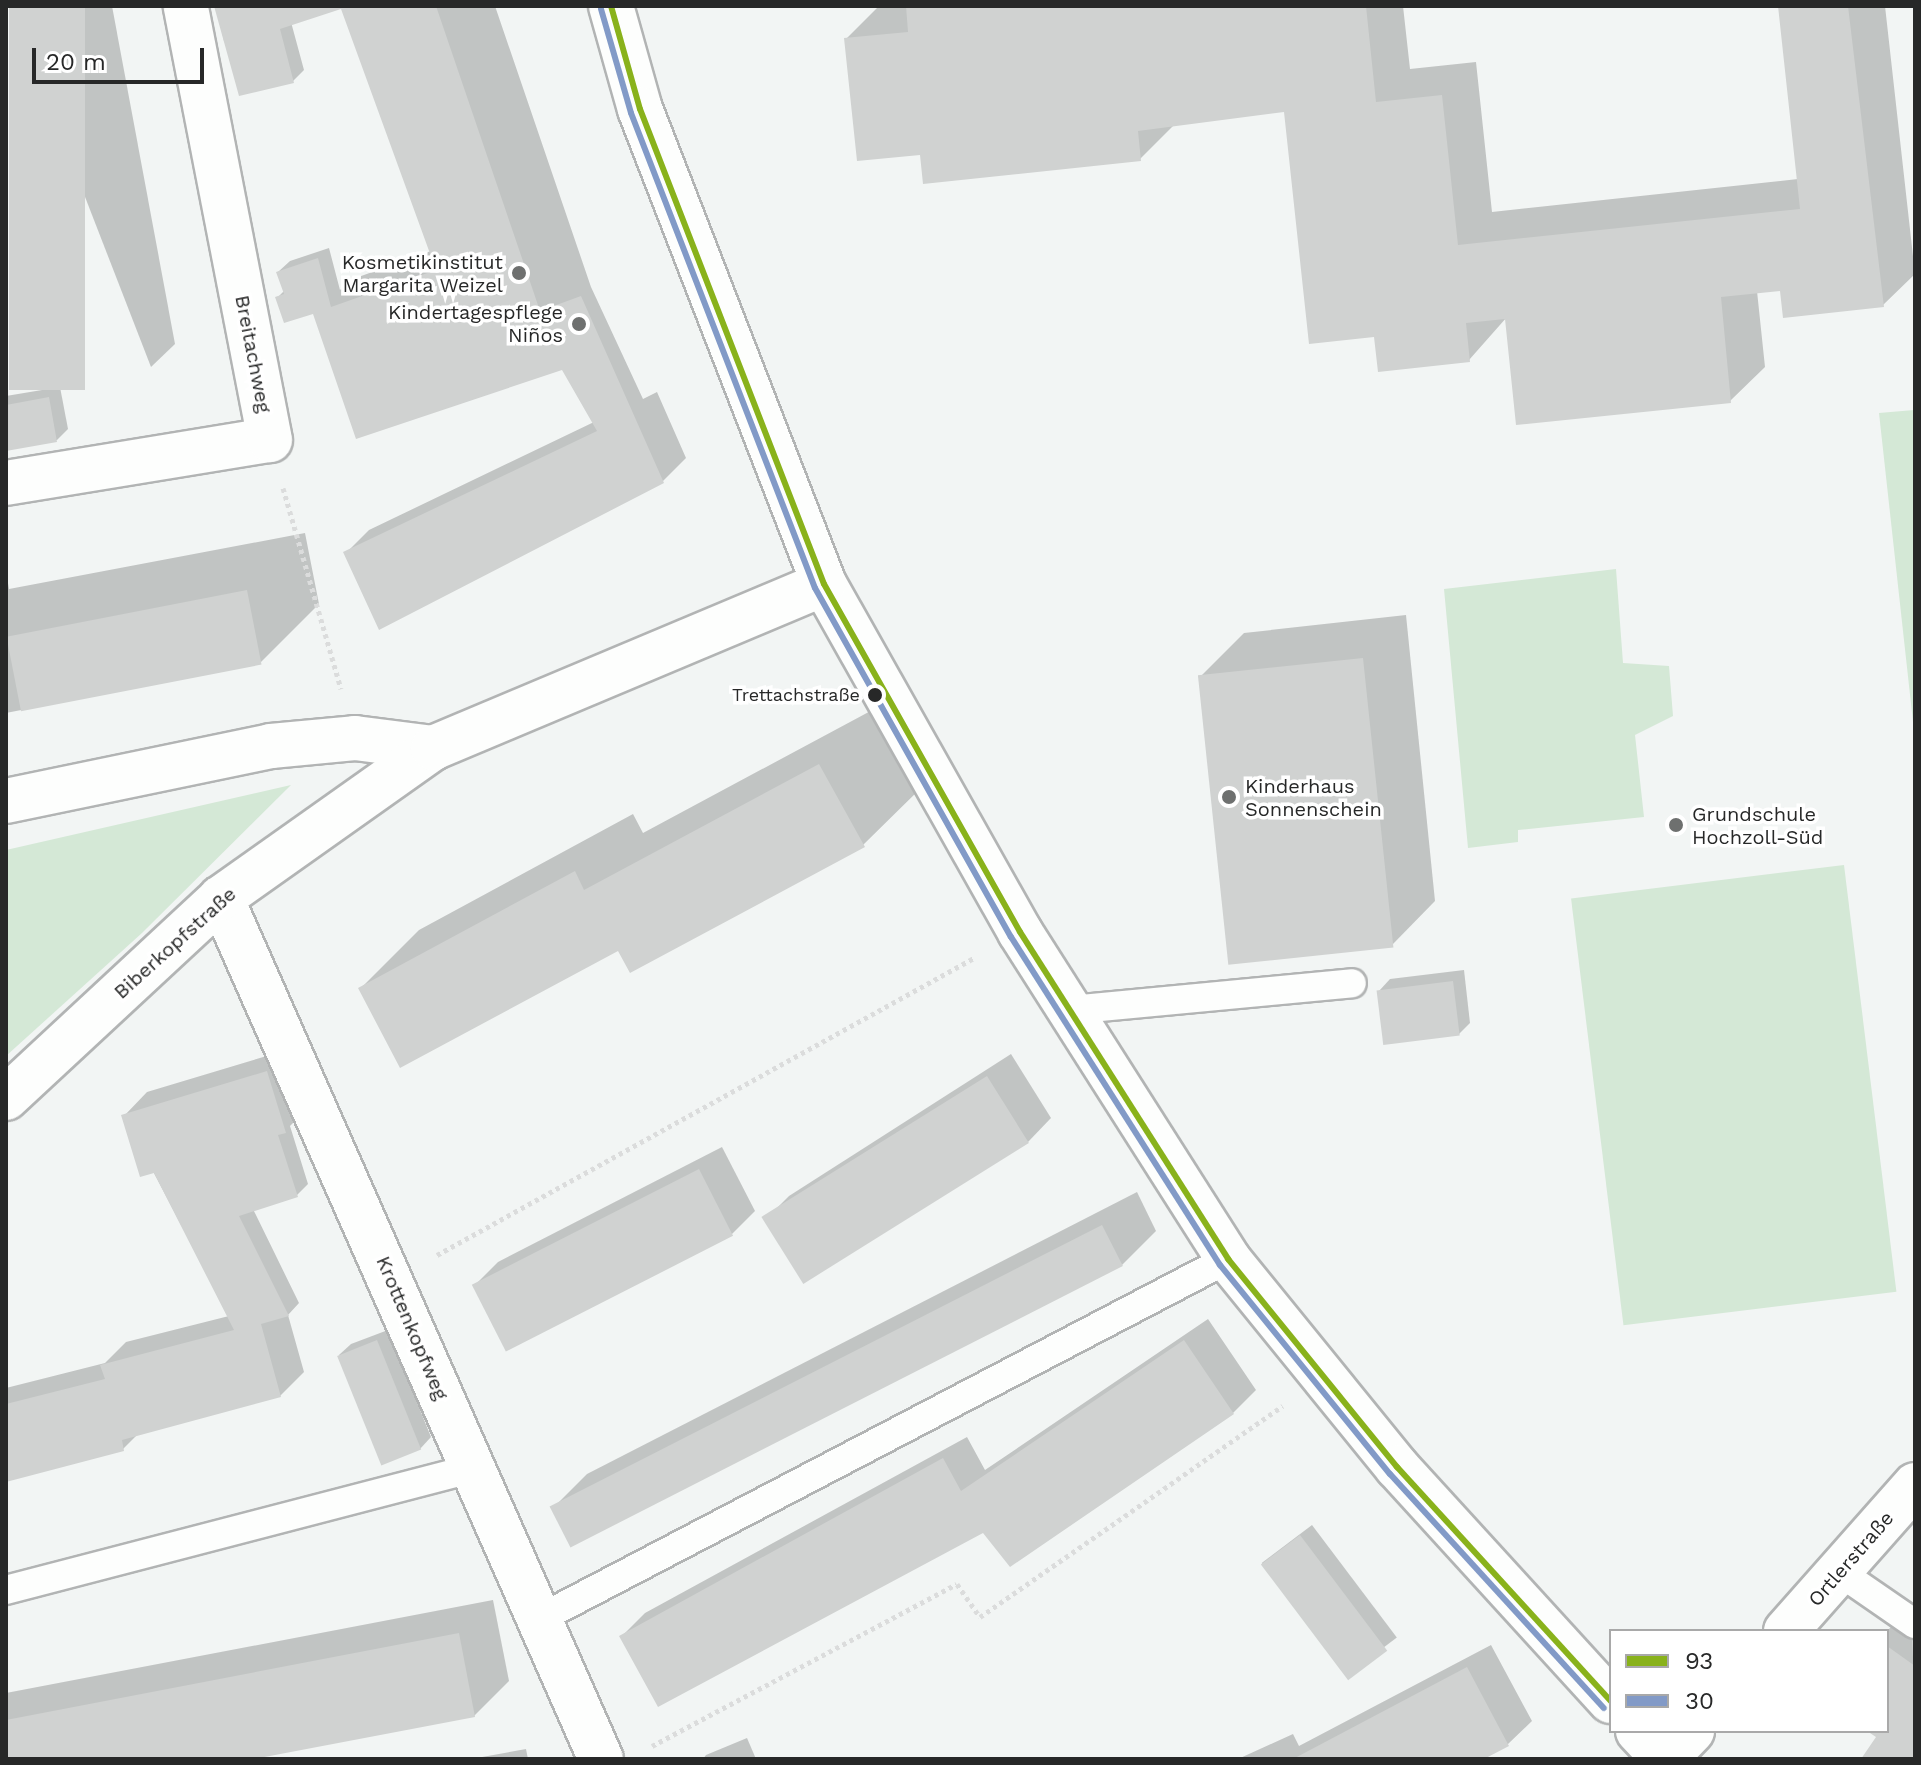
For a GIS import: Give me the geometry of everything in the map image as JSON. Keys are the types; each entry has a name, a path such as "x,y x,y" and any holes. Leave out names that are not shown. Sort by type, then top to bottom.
{"street":[{"name":"Breitachweg","path":"6,483 270,440 186,6"},
{"path":"611,6 640,109 824,584 1020,932 1228,1259 1323,1378 1609,1699"},
{"name":"Biberkopfstraße","path":"6,1098 221,898 433,748 824,584"},
{"path":"6,801 271,746 355,738 433,748"},
{"name":"Krottenkopfweg","path":"221,898 539,1619 622,1755"},
{"name":"Ortlerstraße","path":"1788,1629 1841,1573 1915,1485"},
{"path":"1640,1733 1664,1759 1690,1733"}],"lane":[{"path":"1069,1010 1352,983"},
{"path":"539,1619 1228,1259"},
{"path":"6,1590 472,1469"},
{"path":"1841,1573 1915,1624"}],"path":[{"path":"270,440 355,738"},
{"path":"392,1280 1020,932"},
{"path":"622,1755 957,1584 980,1617 1323,1378"}],"green space":[{"path":"1914,410 1915,415 1915,740 1879,413"},
{"path":"1616,569 1623,663 1669,666 1673,716 1635,735 1644,817 1518,830 1518,842 1468,848 1444,589"},
{"path":"291,785 142,933 6,1056 6,850"},
{"path":"1844,865 1896,1292 1623,1325 1571,899"}],"building":[{"path":"9,6 85,6 85,390 9,390"},
{"path":"214,6 436,6 540,311 581,296 664,483 379,630 343,552 597,431 562,370 356,439 313,314 284,323 275,297 284,294 276,272 318,258 331,307 436,270 341,9 280,29 294,83 239,96"},
{"path":"906,6 1366,6 1376,102 1442,95 1458,245 1800,209 1778,6 1848,6 1884,307 1783,318 1780,291 1721,297 1731,403 1516,425 1505,319 1466,323 1470,362 1378,372 1374,337 1309,344 1284,112 1138,131 1141,161 923,184 920,155 857,161 844,38 908,32"},
{"path":"49,397 57,442 6,451 6,405"},
{"path":"247,590 262,665 21,711 7,637"},
{"path":"1363,658 1393,947 1228,965 1198,675"},
{"path":"819,764 865,847 630,973 618,951 400,1068 358,988 575,871 584,890"},
{"path":"1453,981 1460,1036 1383,1045 1377,990"},
{"path":"267,1071 286,1133 278,1135 298,1197 239,1216 289,1316 261,1324 281,1397 122,1440 124,1451 6,1482 6,1404 105,1379 100,1365 234,1330 154,1173 140,1177 121,1115"},
{"path":"987,1076 1029,1143 803,1284 761,1217"},
{"path":"699,1169 733,1236 506,1352 472,1285"},
{"path":"1102,1225 1123,1266 570,1547 550,1506"},
{"path":"377,1340 421,1449 381,1466 337,1356"},
{"path":"1184,1340 1234,1414 1010,1567 983,1533 658,1707 619,1636 943,1458 961,1491"},
{"path":"1300,1535 1387,1651 1348,1680 1261,1564"},
{"path":"459,1633 475,1717 254,1759 6,1759 6,1720"},
{"path":"1889,1647 1915,1666 1915,1759 1861,1759 1876,1737 1870,1733 1889,1733"},
{"path":"1467,1667 1509,1746 1484,1759 1293,1759"}],"transit line":[{"name":"93","path":"611,6 640,109 824,584 1020,932 1228,1259 1397,1467 1609,1699"},
{"name":"30","path":"601,9 631,113 815,588 1011,937 1220,1265 1390,1474 1604,1708"}],"place":[{"name":"Kosmetikinstitut Margarita Weizel","path":"519,273"},
{"name":"Kindertagespflege Niños","path":"579,324"},
{"name":"Trettachstraße","path":"875,695"},
{"name":"Kinderhaus Sonnenschein","path":"1229,797"},
{"name":"Grundschule Hochzoll-Süd","path":"1676,825"}]}
